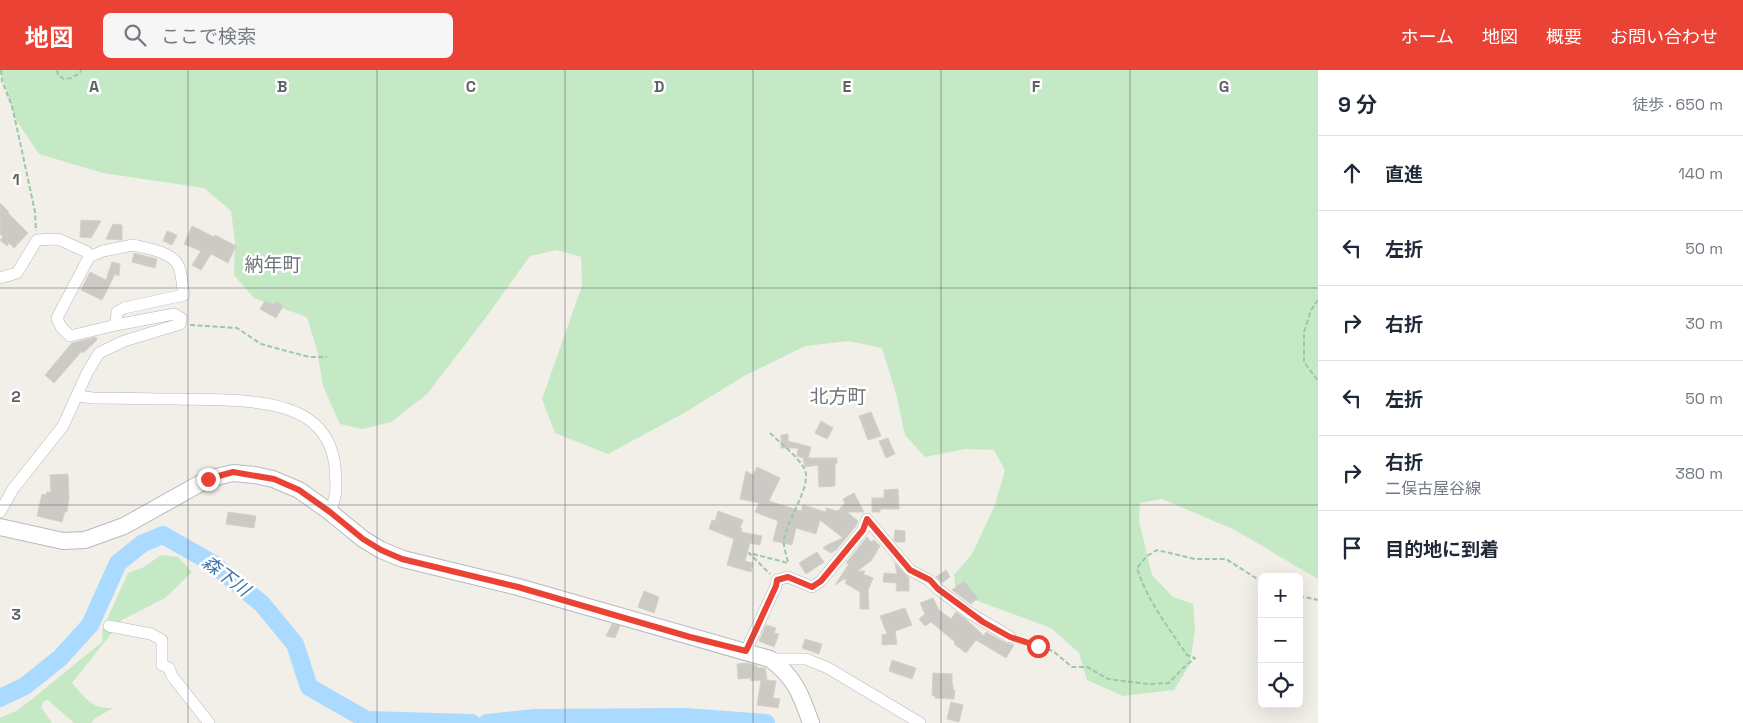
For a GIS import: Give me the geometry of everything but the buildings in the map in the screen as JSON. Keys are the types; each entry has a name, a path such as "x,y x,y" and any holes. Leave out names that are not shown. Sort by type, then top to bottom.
{"main road":[{"path":"0,527 63,541 85,540 124,526 208,479 233,472 274,479 299,490 363,539 381,550 402,559 518,587 770,659 785,669 801,695 811,723"}],"street":[{"path":"0,278 17,272 37,240 58,239 87,252 89,257"},
{"path":"0,512 13,489 63,426 98,354 124,341 180,324 181,318 174,314 70,336 61,327 57,318 89,257 103,250 133,245 154,249 174,260 179,267 184,295 124,308 117,312 116,325"},
{"path":"77,396 92,398 223,400 277,406 307,418 324,433 334,460 337,497 330,512"},
{"path":"746,651 777,580 788,577 812,587 821,581 863,530 867,519 910,570 930,580 938,589 968,612 1010,637"},
{"path":"109,626 151,634 162,640 162,665 170,668 172,676 210,723"},
{"path":"770,659 806,659 828,668 920,723"}],"path":[{"path":"1,70 2,81 12,106 35,212 37,240"},
{"path":"57,70 58,75 64,79 80,74 81,70"},
{"path":"1318,300 1311,310 1304,332 1304,362 1318,381"},
{"path":"180,324 238,328 261,344 309,357 327,358"},
{"path":"770,433 802,464 806,473 803,489 787,528 784,542 788,563 749,554 777,580"},
{"path":"1010,637 1053,651 1072,667 1087,667 1108,679 1148,684 1169,683 1195,658 1187,655 1154,607 1141,582 1137,568 1147,556 1157,550 1196,560 1226,559 1258,579"},
{"path":"1303,597 1318,600"}],"green space":[{"path":"0,70 1318,70 1318,579 1235,530 1162,499 1140,503 1139,521 1152,575 1173,597 1193,604 1195,629 1190,664 1174,690 1123,696 1087,680 1079,653 1051,628 956,593 954,575 972,554 995,505 1005,470 994,450 965,449 925,457 905,435 897,397 882,348 849,341 805,346 744,376 684,413 608,454 555,433 542,399 582,286 581,257 557,250 530,256 427,394 391,422 362,429 340,424 323,386 317,350 307,317 254,298 234,275 235,242 231,211 204,188 103,173 39,154 15,118"},
{"path":"161,555 178,557 192,572 165,598 122,620 72,683 90,702 100,707 113,708 94,719 91,723 74,723 48,700 44,701 41,707 52,723 0,723 0,718 16,711 31,700 102,642 103,628 128,573 144,567"}],"waterway":[{"name":"森下川","path":"0,698 25,686 60,658 90,625 118,563 143,543 163,535 212,563 262,604 295,644 309,687 367,720 472,723"},
{"name":"森下川","path":"487,723 535,718 685,717 766,723"}],"district":[{"name":"納年町","path":"273,264"},
{"name":"北方町","path":"838,396"}],"route":[{"path":"208,479 233,472 274,479 299,490 363,539 381,550 402,559 518,587 690,637 746,651 777,580 788,577 812,587 821,581 863,530 867,519 910,570 930,580 938,589 983,622 1010,637 1038,646"}]}
